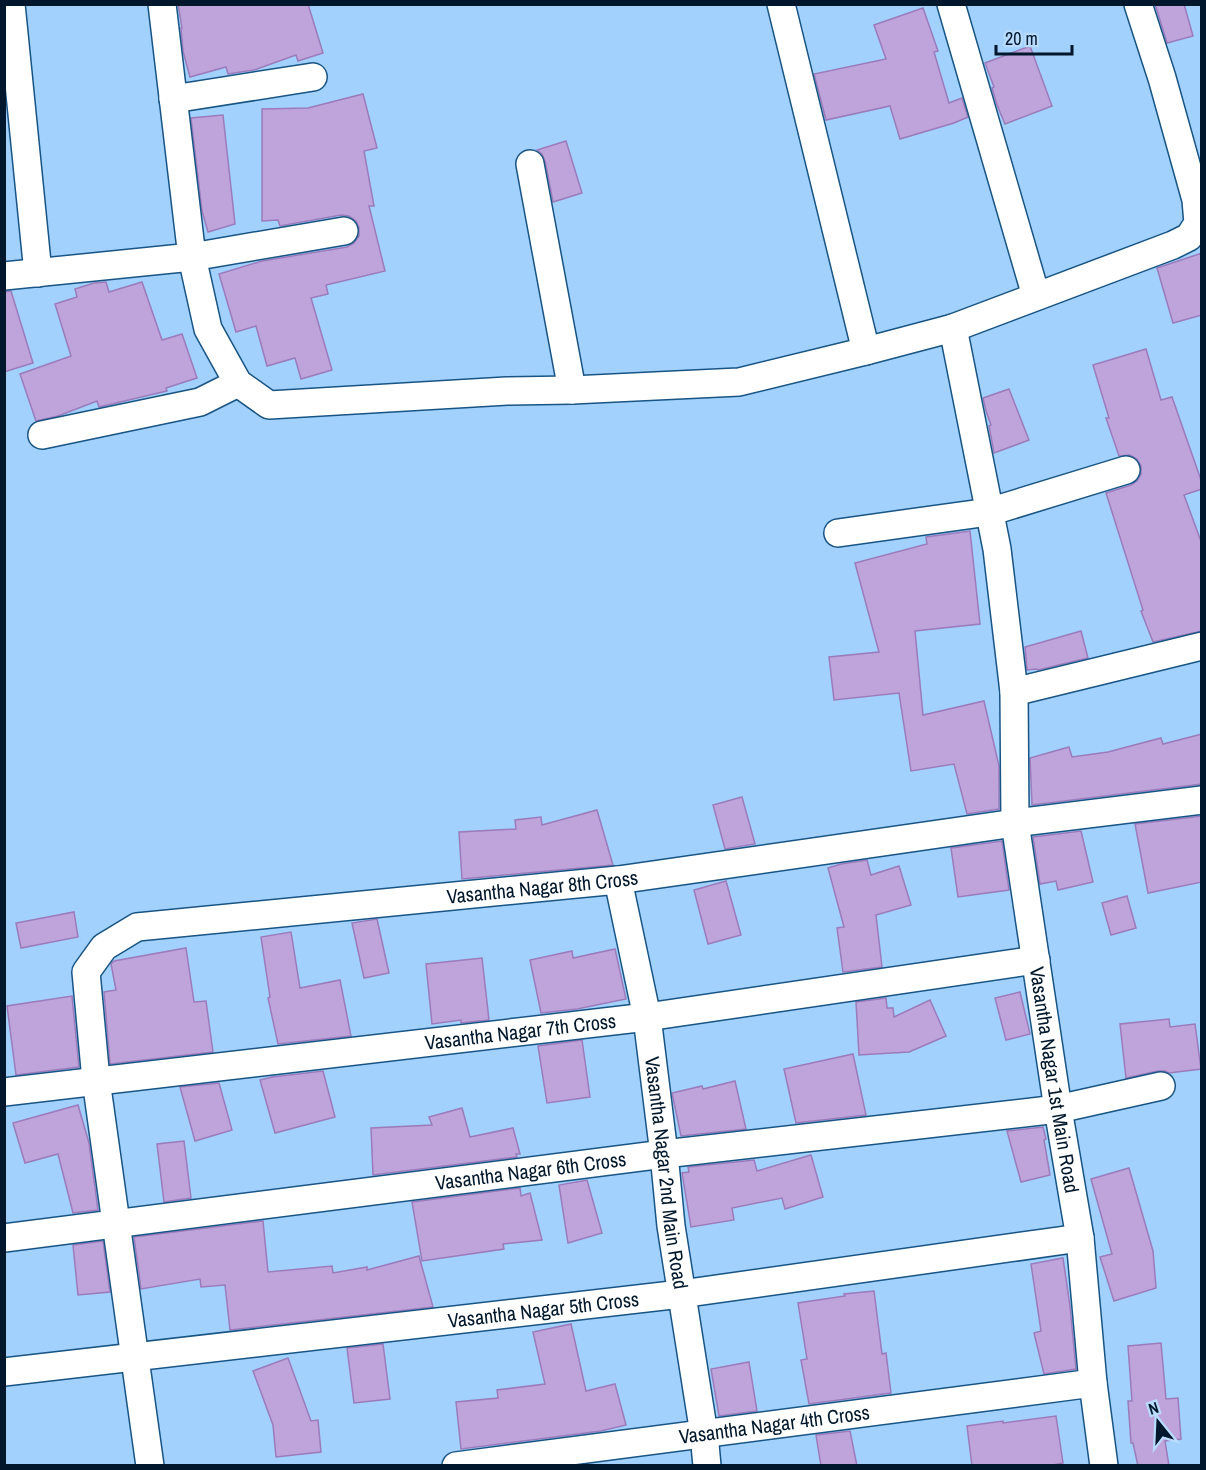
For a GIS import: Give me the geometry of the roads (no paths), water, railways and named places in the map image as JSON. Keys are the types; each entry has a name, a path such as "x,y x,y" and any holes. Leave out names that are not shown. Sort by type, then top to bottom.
{"street":[{"path":"11,4 38,273"},
{"path":"162,4 192,257 208,329 238,383 270,405 507,391 739,382 952,328 1173,245 1189,237 1200,227 1196,200 1162,78 1138,4"},
{"path":"781,4 866,351"},
{"path":"951,4 1036,296"},
{"path":"173,99 313,77"},
{"path":"530,164 572,390"},
{"path":"4,276 192,257 344,231"},
{"name":"Vasantha Nagar 1st Main Road","path":"952,328 997,549 1014,692 1015,823 1080,1238 1093,1383 1104,1466"},
{"path":"42,435 200,402 238,383"},
{"path":"838,533 989,512 1126,470"},
{"path":"1014,692 1202,646"},
{"name":"Vasantha Nagar 8th Cross","path":"96,1080 86,972 104,947 137,927 618,880 1015,823 1202,800"},
{"name":"Vasantha Nagar 2nd Main Road","path":"618,880 647,1017 671,1226 707,1466"},
{"name":"Vasantha Nagar 7th Cross","path":"4,1092 647,1017 1036,960"},
{"path":"96,1080 150,1466"},
{"name":"Vasantha Nagar 6th Cross","path":"4,1238 664,1154 1058,1109 1161,1086"},
{"name":"Vasantha Nagar 5th Cross","path":"4,1372 681,1294 1080,1238"},
{"name":"Vasantha Nagar 4th Cross","path":"456,1466 1093,1383"}]}
